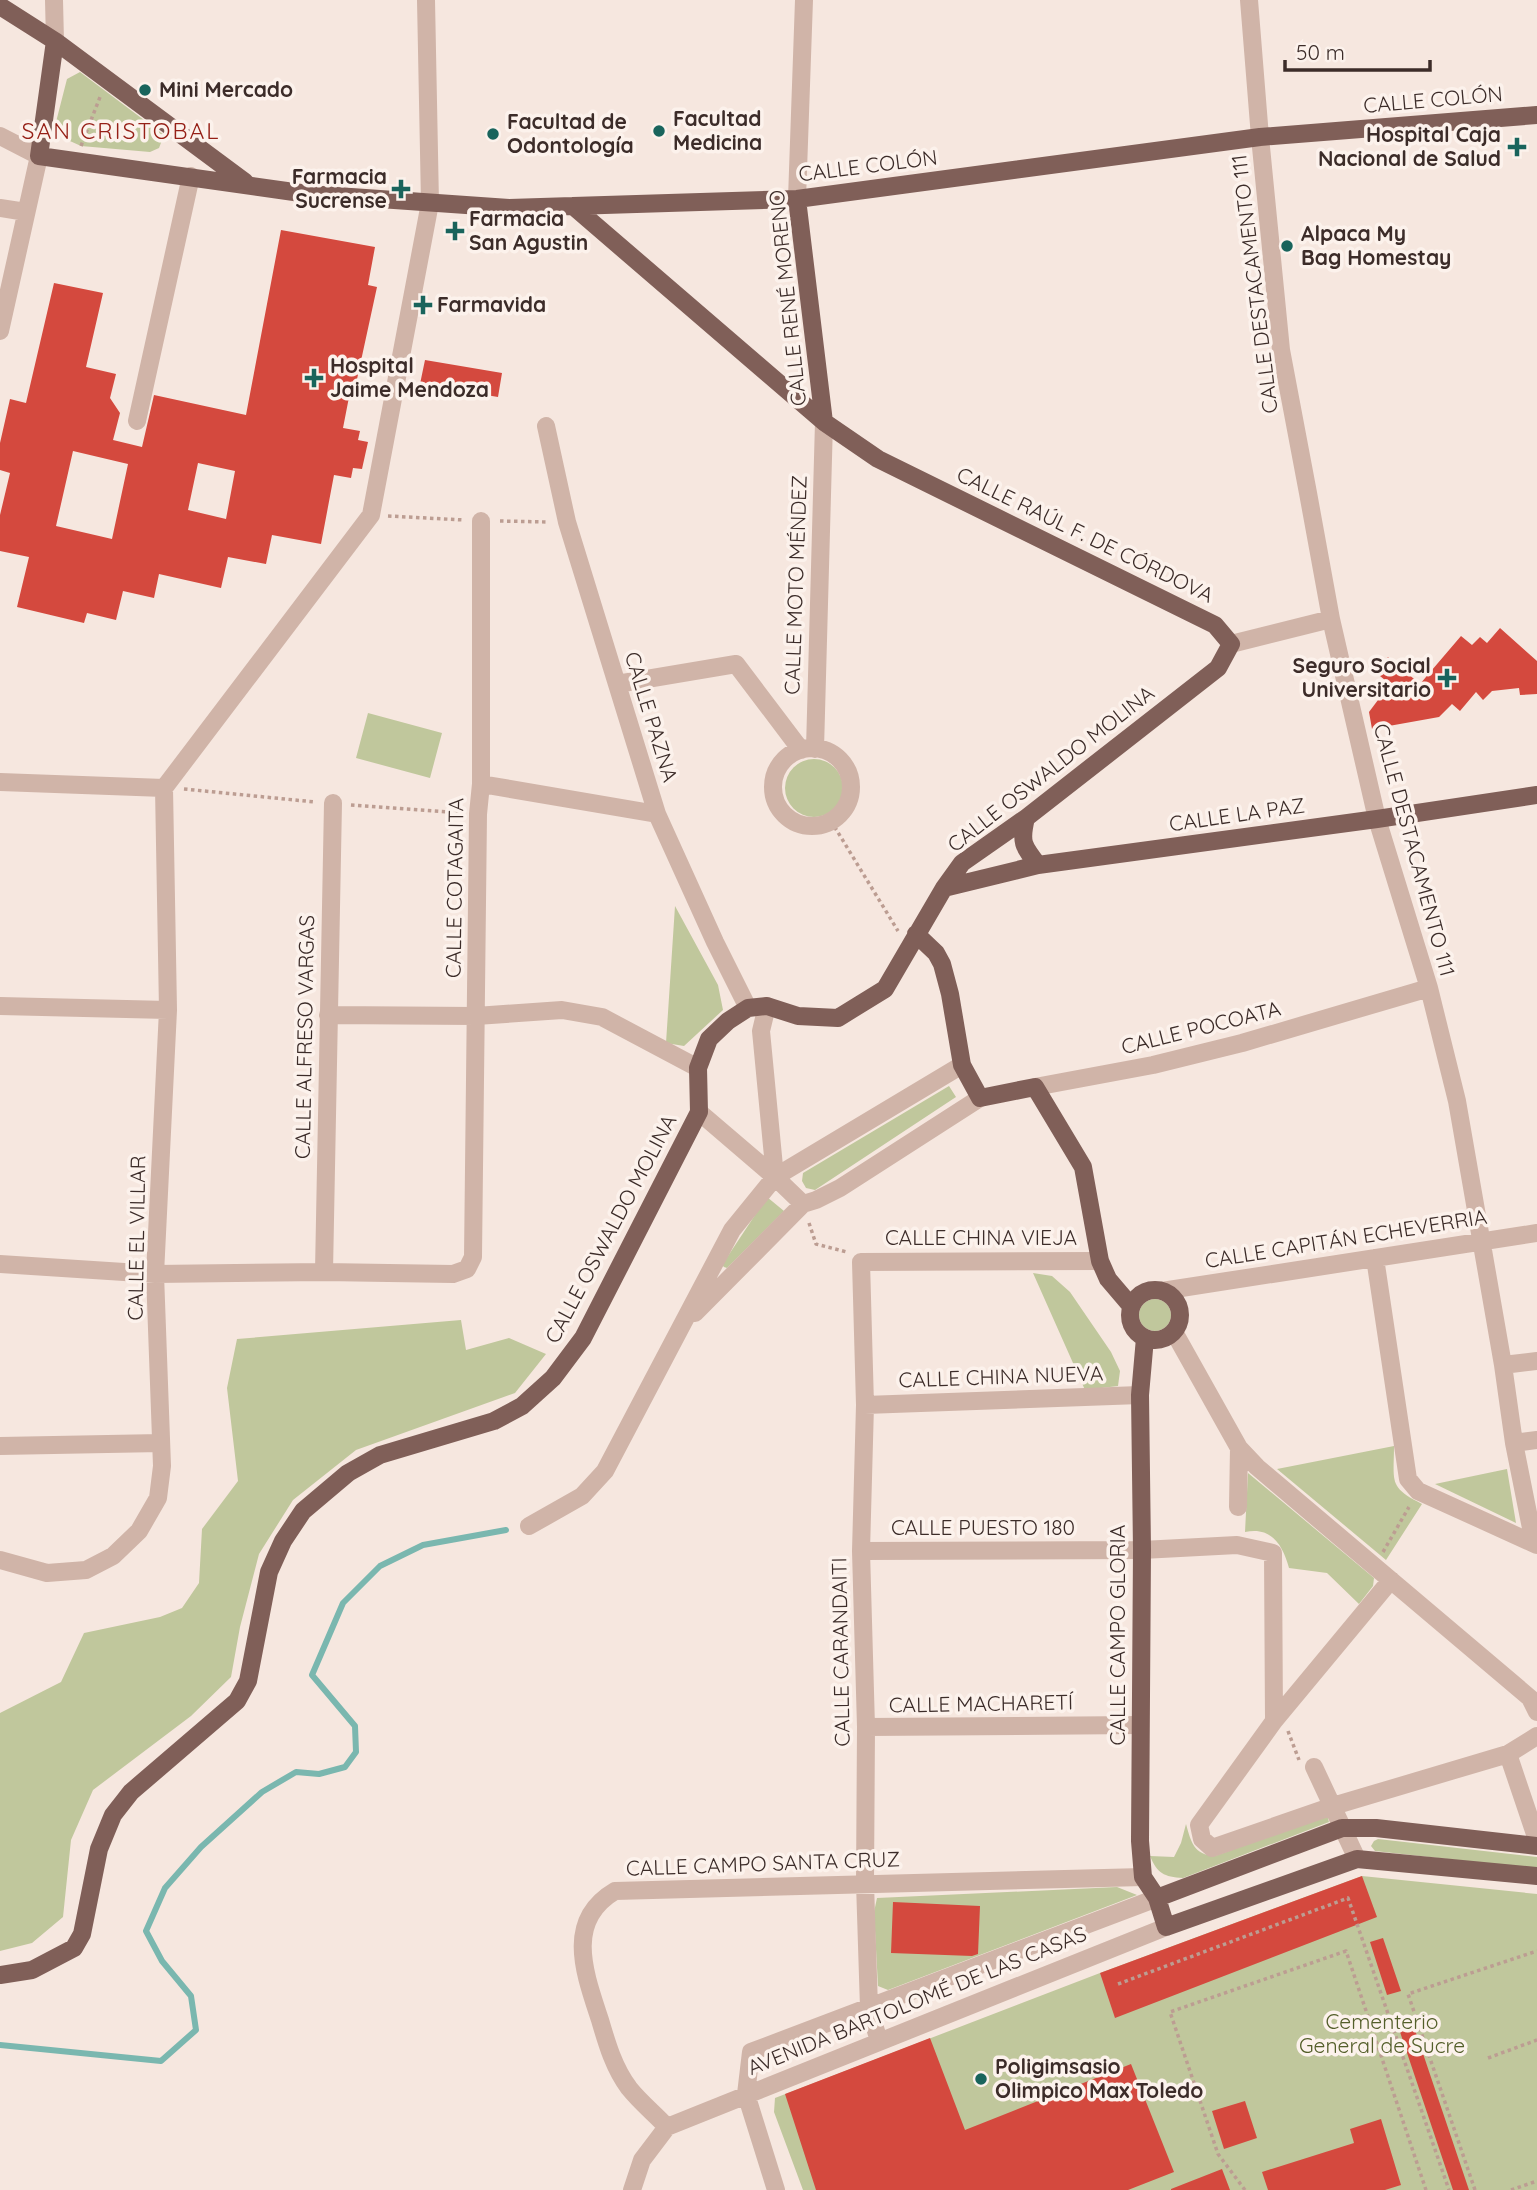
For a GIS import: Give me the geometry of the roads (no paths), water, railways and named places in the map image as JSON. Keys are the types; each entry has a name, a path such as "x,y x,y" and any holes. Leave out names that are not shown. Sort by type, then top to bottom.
{"main road":[{"path":"0,5 55,41 248,184"},
{"path":"39,156 55,41"},
{"name":"CALLE COLÓN","path":"39,156 308,194 509,208 797,199 1260,137 1537,115"},
{"name":"CALLE RENÉ MORENO","path":"797,199 824,422"},
{"name":"CALLE RAÚL F. DE CÓRDOVA","path":"573,206 824,422 878,459 1215,625 1231,644"},
{"name":"CALLE OSWALDO MOLINA","path":"0,1975 32,1970 74,1948 82,1934 99,1849 113,1815 131,1792 237,1701 248,1681 269,1572 283,1541 303,1511 348,1473 380,1455 494,1421 522,1406 553,1378 583,1338 699,1112 698,1068 709,1039 728,1021 748,1008 767,1006 797,1016 838,1018 885,989 912,940 962,863 1026,818 1218,668 1231,644"},
{"name":"CALLE LA PAZ","path":"944,888 1038,865 1377,820 1537,795"},
{"path":"1026,818 1021,836 1038,865"},
{"path":"912,940 936,953 942,964 962,1065 980,1098"},
{"path":"1035,1087 1083,1167 1100,1261 1108,1279 1131,1306"},
{"name":"CALLE POCOATA","path":"980,1098 1035,1087"},
{"path":"1162,1291 1176,1300 1180,1316 1174,1332 1160,1339 1145,1338 1133,1327 1131,1306 1146,1292 1162,1291"},
{"name":"CALLE CAMPO GLORIA","path":"1145,1338 1140,1395 1142,1550 1139,1842 1143,1877 1157,1898 1166,1927"},
{"name":"AVENIDA BARTOLOMÉ DE LAS CASAS","path":"1157,1898 1342,1828 1376,1828 1537,1843"},
{"name":"AVENIDA BARTOLOMÉ DE LAS CASAS","path":"1166,1927 1357,1859 1537,1877"}],"street":[{"path":"54,0 55,41"},
{"path":"0,782 164,788 371,515 430,203 426,0"},
{"name":"CALLE RENÉ MORENO","path":"797,199 804,0"},
{"name":"CALLE DESTACAMENTO 111","path":"1249,0 1281,350 1331,619 1377,820 1429,988 1457,1101 1514,1443 1536,1544"},
{"name":"CALLE COLÓN","path":"0,136 39,156"},
{"path":"0,331 7,261 26,212 39,156"},
{"path":"138,421 191,176"},
{"path":"0,208 26,212"},
{"name":"CALLE MOTO MÉNDEZ","path":"808,749 824,422"},
{"name":"CALLE PAZNA","path":"546,426 568,522 657,814 748,1008"},
{"name":"CALLE COTAGAITA","path":"324,1272 453,1275 467,1269 473,1257 478,814 481,784 481,521"},
{"path":"1231,644 1331,619"},
{"path":"617,684 736,664 808,749 827,752 845,767 850,791 847,803 841,813 819,826 793,822 783,814 776,803 773,790 774,777 780,765 789,756 808,749"},
{"path":"481,784 657,814"},
{"name":"CALLE EL VILLAR","path":"0,1560 47,1573 86,1570 113,1556 139,1531 158,1498 162,1466 155,1274 168,1010 164,788"},
{"name":"CALLE ALFRESO VARGAS","path":"324,1272 333,803"},
{"name":"CALLE POCOATA","path":"1035,1087 1153,1065 1242,1044 1429,988"},
{"path":"0,1006 168,1010"},
{"path":"767,1006 761,1031 775,1177"},
{"path":"328,1015 476,1016 562,1010 602,1017 698,1068"},
{"path":"528,1526 582,1496 605,1471 732,1230 775,1177 962,1065"},
{"path":"680,1328 803,1204 840,1188 980,1098"},
{"path":"699,1112 803,1204"},
{"name":"CALLE CAPITÁN ECHEVERRIA","path":"1162,1291 1537,1233"},
{"path":"1375,1258 1408,1479 1418,1491 1536,1544"},
{"name":"CALLE CHINA VIEJA","path":"861,1262 1100,1261"},
{"name":"CALLE CARANDAITI","path":"861,1262 864,1405 861,1551 866,1727 864,1883 869,2008 879,2040"},
{"path":"0,1264 155,1274 324,1272"},
{"path":"1174,1332 1238,1448 1530,1699 1537,1712"},
{"path":"1503,1365 1537,1361"},
{"name":"CALLE CHINA NUEVA","path":"864,1405 1140,1395"},
{"path":"1514,1443 1537,1440"},
{"path":"0,1446 161,1443"},
{"path":"1238,1448 1238,1507"},
{"name":"CALLE PUESTO 180","path":"861,1551 1142,1550 1237,1545 1273,1553 1274,1721"},
{"path":"1391,1580 1274,1721 1199,1825 1202,1839 1212,1847 1333,1806 1508,1754 1537,1737"},
{"name":"CALLE MACHARETÍ","path":"866,1727 1139,1725"},
{"path":"1508,1754 1537,1843"},
{"path":"1314,1767 1357,1859"},
{"name":"CALLE CAMPO SANTA CRUZ","path":"667,2127 629,2088 611,2057 582,1966 583,1941 590,1914 602,1899 615,1891 1143,1877"},
{"name":"AVENIDA BARTOLOMÉ DE LAS CASAS","path":"1157,1898 751,2052 746,2094 1166,1927"},
{"path":"632,2190 642,2160 667,2127 746,2094 776,2190"}],"waterway":[{"path":"0,2045 161,2061 196,2030 191,1996 162,1961 146,1931 165,1888 201,1847 262,1792 296,1772 319,1774 345,1767 356,1752 355,1726 312,1675 343,1603 380,1566 423,1545 506,1530"}],"place":[{"name":"Mini Mercado","path":"145,90"},
{"name":"Facultad Medicina","path":"659,131"},
{"name":"Facultad de Odontología","path":"493,134"},
{"name":"Hospital Caja Nacional de Salud","path":"1517,147"},
{"name":"Farmacia Sucrense","path":"401,189"},
{"name":"Farmacia San Agustin","path":"455,231"},
{"name":"Alpaca My Bag Homestay","path":"1287,246"},
{"name":"Farmavida","path":"423,305"},
{"name":"Hospital Jaime Mendoza","path":"314,378"},
{"name":"Seguro Social Universitario","path":"1447,678"},
{"name":"Poligimsasio Olimpico Max Toledo","path":"981,2079"}],"district":[{"name":"SAN CRISTOBAL","path":"121,131"}],"park label":[{"name":"Cementerio General de Sucre","path":"1382,2034"}]}
